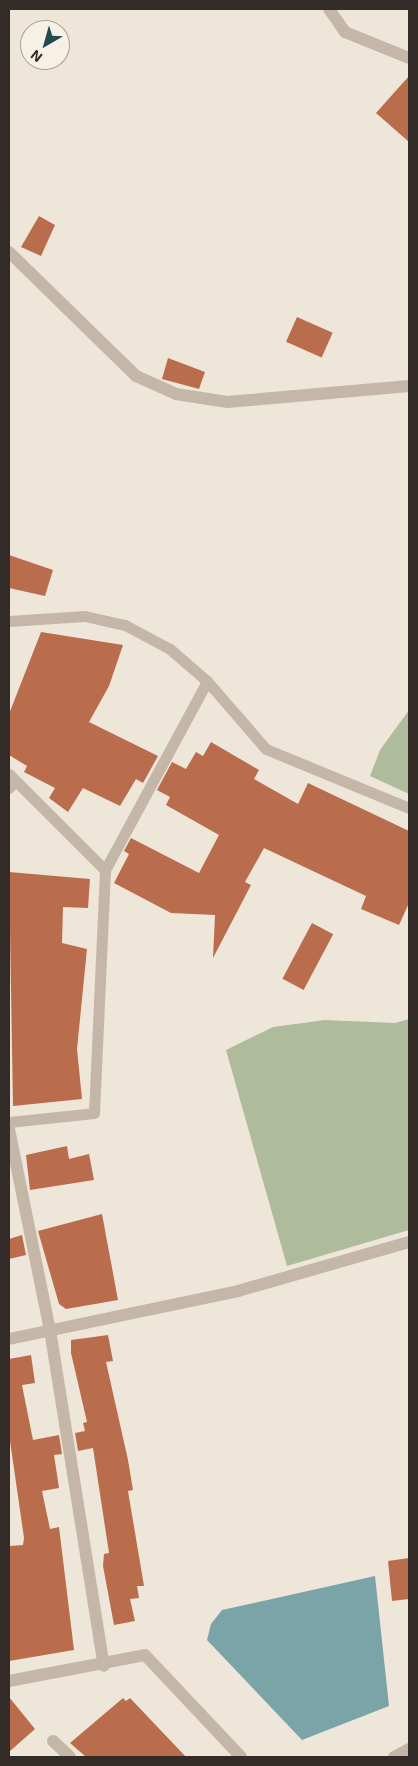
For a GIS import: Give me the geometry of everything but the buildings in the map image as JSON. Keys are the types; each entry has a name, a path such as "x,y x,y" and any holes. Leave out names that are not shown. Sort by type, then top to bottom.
{"street":[{"path":"329,9 345,32 409,58"},
{"path":"9,252 136,376 176,394 227,402 409,386"},
{"path":"9,1129 50,1330 104,1666"},
{"path":"9,1338 238,1290 409,1242"},
{"path":"9,1681 104,1666 145,1655 241,1757"},
{"path":"53,1741 70,1757"},
{"path":"394,1757 409,1749"}],"lane":[{"path":"9,621 85,616 125,624 170,649 207,681 266,749 409,808"},
{"path":"9,1122 94,1113 105,870 207,681"},
{"path":"11,781 105,870"}],"green space":[{"path":"409,710 409,794 370,776 380,750"},
{"path":"409,1019 409,1230 287,1266 226,1050 273,1027 325,1020 395,1023"}],"water":[{"path":"375,1576 389,1706 302,1740 207,1640 211,1624 222,1610"}]}
